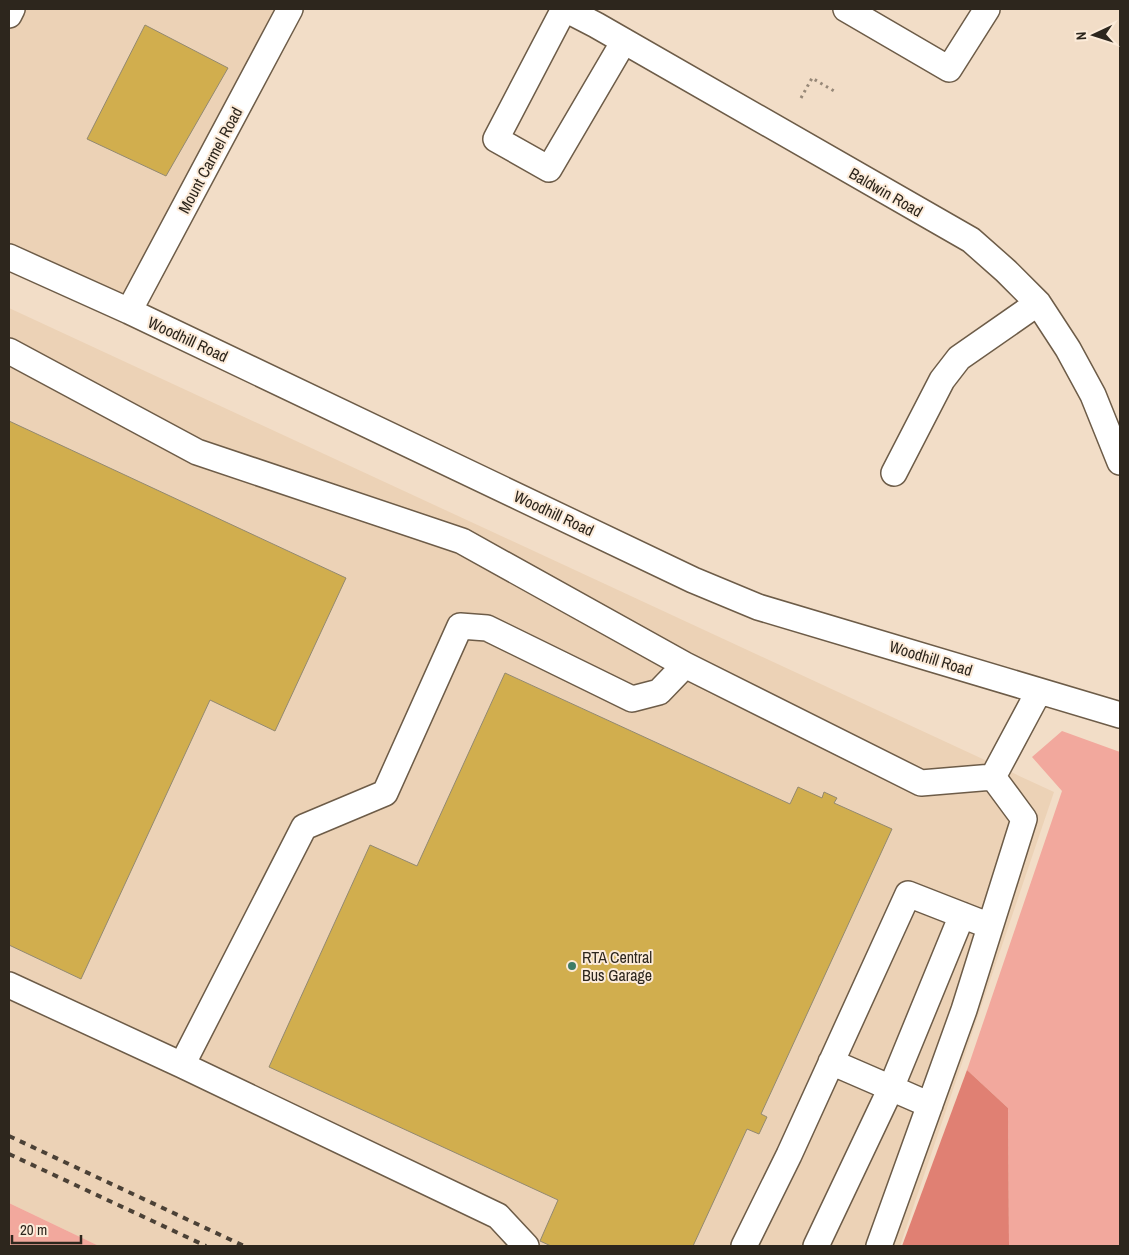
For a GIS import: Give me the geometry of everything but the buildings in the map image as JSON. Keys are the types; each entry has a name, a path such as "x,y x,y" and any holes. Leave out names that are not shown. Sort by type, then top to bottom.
{"street":[{"path":"9,15 12,9"},
{"name":"Mount Carmel Road","path":"130,312 290,9"},
{"path":"565,9 496,138 550,169 624,41"},
{"name":"Baldwin Road","path":"565,9 601,17 624,41 971,240 1038,303 1068,348 1094,395 1120,462"},
{"path":"849,10 950,69 987,9"},
{"name":"Woodhill Road","path":"9,256 710,587 758,607 1120,715"},
{"path":"894,473 942,380 959,358 1038,303"},
{"path":"9,351 197,452 462,541 685,665 921,783 993,777"},
{"path":"182,1065 304,827 385,793 460,626 487,628 632,699 659,692 685,665"},
{"path":"993,777 1039,691"},
{"path":"879,1246 964,1010 1024,819 993,777"},
{"path":"744,1246 789,1154 908,894 990,926"},
{"path":"816,1246 891,1088 962,915"},
{"path":"9,985 182,1065 498,1216 526,1246"},
{"path":"831,1062 930,1104"}],"path":[{"path":"802,98 812,78 834,91"}],"shaded area":[{"path":"9,9 290,9 129,311 9,257"},
{"path":"9,308 1054,792 900,1246 99,1246 9,1203"},
{"path":"1062,731 1120,752 1120,1246 1009,1246 1008,1108 967,1070 1062,791 1032,757"},
{"path":"967,1070 1008,1108 1009,1246 902,1246"},
{"path":"9,1203 99,1246 9,1246"}],"railway":[{"path":"9,1136 244,1246"},
{"path":"9,1154 206,1246"}],"place":[{"name":"RTA Central Bus Garage","path":"572,966"}]}
